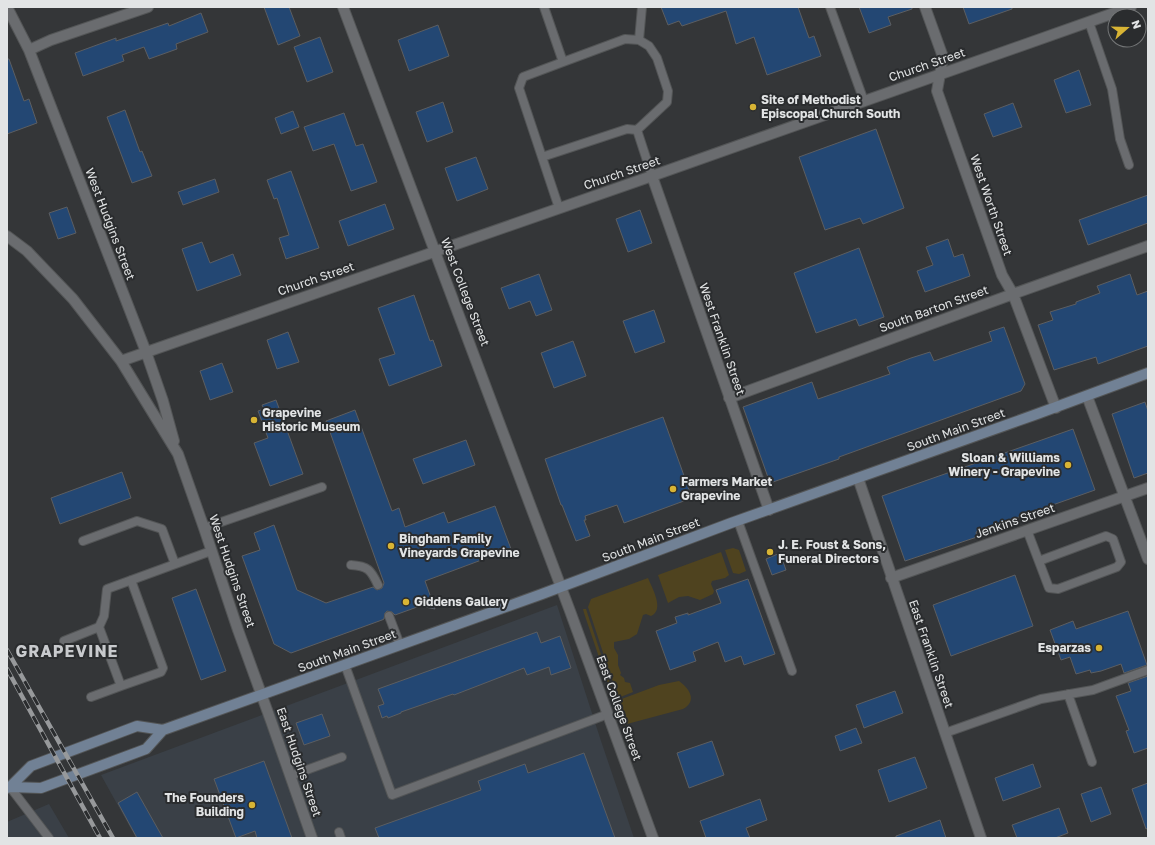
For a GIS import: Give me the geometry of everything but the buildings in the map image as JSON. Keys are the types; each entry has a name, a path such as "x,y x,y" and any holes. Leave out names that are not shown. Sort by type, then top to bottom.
{"main road":[{"name":"South Main Street","path":"9,788 31,766 138,726 163,730 400,646 738,521 1056,408 1148,373"},
{"name":"South Main Street","path":"9,788 41,788 146,749 163,730"}],"street":[{"name":"West Hudgins Street","path":"7,7 29,50 146,352 163,401 178,454 262,695"},
{"path":"29,50 51,40 147,7"},
{"name":"West College Street","path":"343,7 561,587"},
{"name":"West Worth Street","path":"925,7 944,58 937,91 1002,275 1013,294 1056,408"},
{"name":"Church Street","path":"121,361 1131,7"},
{"name":"West Franklin Street","path":"652,176 769,510"},
{"name":"West Hudgins Street","path":"7,236 27,251 73,299 121,361 178,454"},
{"name":"South Barton Street","path":"729,398 1148,246"},
{"path":"1087,396 1148,560"},
{"name":"East Franklin Street","path":"858,478 981,838"},
{"name":"Jenkins Street","path":"891,578 1148,488"},
{"name":"East College Street","path":"561,587 653,838"},
{"name":"East Hudgins Street","path":"262,695 312,838"}],"lane":[{"path":"544,7 562,62"},
{"path":"639,40 642,7"},
{"path":"830,7 864,101"},
{"path":"1089,22 1112,89 1120,139 1129,165"},
{"path":"542,157 627,129 637,130 667,102 668,91 657,58 649,46 639,40 626,39 523,77 519,88 542,157 560,208"},
{"path":"637,130 652,176"},
{"path":"204,528 322,487"},
{"path":"82,541 137,521 162,529 175,564"},
{"path":"738,521 792,671"},
{"path":"1027,530 1049,588 1058,589 1117,567 1121,562 1112,539 1106,536 1039,561"},
{"path":"121,686 100,627 104,616 107,589 211,551"},
{"path":"351,565 363,566 372,573 378,585"},
{"path":"91,697 161,672 163,668 130,580"},
{"path":"390,616 400,646"},
{"path":"64,641 100,627"},
{"path":"345,665 392,795 608,714"},
{"path":"945,733 1042,699 1093,690 1148,670"},
{"path":"1068,694 1092,762"},
{"path":"290,776 342,757"},
{"path":"9,788 49,838"}],"shaded area":[{"path":"733,548 739,550 746,571 739,574 733,573 725,550"},
{"path":"721,552 729,575 725,578 712,581 711,584 714,591 713,594 700,600 688,596 679,597 668,603 658,575"},
{"path":"648,578 656,598 657,609 655,613 651,616 646,614 643,615 637,634 629,639 614,642 614,648 618,655 620,675 624,678 625,682 630,683 633,692 618,698 588,607 591,599"},
{"path":"557,605 634,838 136,838 101,775"},
{"path":"583,609 586,609 625,727 622,725"},
{"path":"679,681 689,691 691,698 688,706 683,709 627,724 619,700 659,685"},
{"path":"49,804 69,838 7,838 7,822"}],"railway":[{"path":"7,650 113,838"},
{"path":"7,669 100,838"}],"place":[{"name":"Site of Methodist Episcopal Church South","path":"753,107"},
{"name":"Grapevine Historic Museum","path":"254,420"},
{"name":"Sloan & Williams Winery - Grapevine","path":"1068,465"},
{"name":"Farmers Market Grapevine","path":"673,489"},
{"name":"Bingham Family Vineyards Grapevine","path":"391,546"},
{"name":"J. E. Foust & Sons, Funeral Directors","path":"770,552"},
{"name":"Giddens Gallery","path":"406,602"},
{"name":"Esparzas","path":"1099,648"},
{"name":"The Founders Building","path":"252,805"}],"district":[{"name":"GRAPEVINE","path":"67,651"}]}
